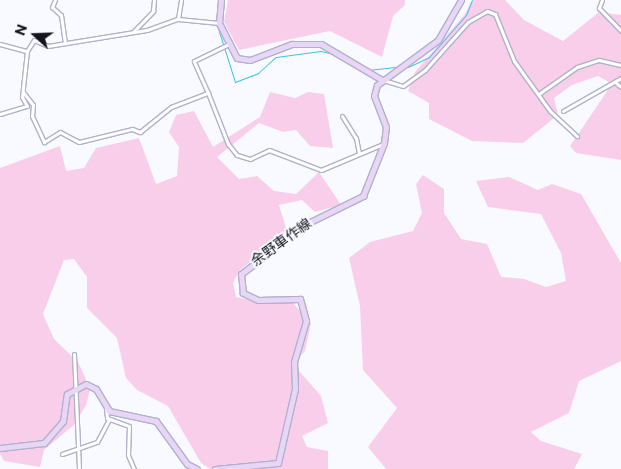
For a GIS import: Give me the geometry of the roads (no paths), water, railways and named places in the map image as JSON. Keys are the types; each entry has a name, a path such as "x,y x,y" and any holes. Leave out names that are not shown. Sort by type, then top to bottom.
{"main road":[{"path":"221,0 219,23 234,55 245,61 279,46 321,44 382,80 438,40 461,0"},
{"name":"余野車作線","path":"278,463 294,389 294,362 307,313 294,297 258,300 243,293 241,274 306,224 363,196 384,143 386,127 374,91 382,80"},
{"path":"0,448 44,443 63,421 68,394 76,387 92,385 106,408 116,414 156,421 187,464 197,469"},
{"path":"216,469 278,463"}],"street":[{"path":"55,0 52,7 61,15 65,42"},
{"path":"134,32 153,11 154,0"},
{"path":"178,19 181,0"},
{"path":"602,0 599,8 621,31"},
{"path":"382,80 402,86 425,70 468,22 487,11 495,14 514,61 540,93 554,115 577,136"},
{"path":"0,114 27,106 23,92 27,51 34,40 48,46 134,32 178,19 219,23"},
{"path":"0,44 27,51"},
{"path":"229,44 194,61 228,144 237,154 250,158 269,150 316,170 384,143"},
{"path":"540,93 577,67 599,60 621,65"},
{"path":"563,111 616,84 621,78"},
{"path":"616,84 621,87"},
{"path":"23,92 33,104 32,116 44,142 60,132 79,142 132,129 140,132 171,107 208,93"},
{"path":"342,116 356,138 359,154"},
{"path":"74,354 79,469"},
{"path":"62,454 78,452 98,442 109,419 106,408"},
{"path":"109,419 129,426 128,455 134,469"},
{"path":"278,463 281,469"}],"waterway":[{"path":"217,22 218,0"},
{"path":"408,67 429,57 466,15 472,0"},
{"path":"217,25 235,82 258,73 276,57 321,51 334,54"},
{"path":"350,64 364,71"},
{"path":"368,70 398,67"}]}
